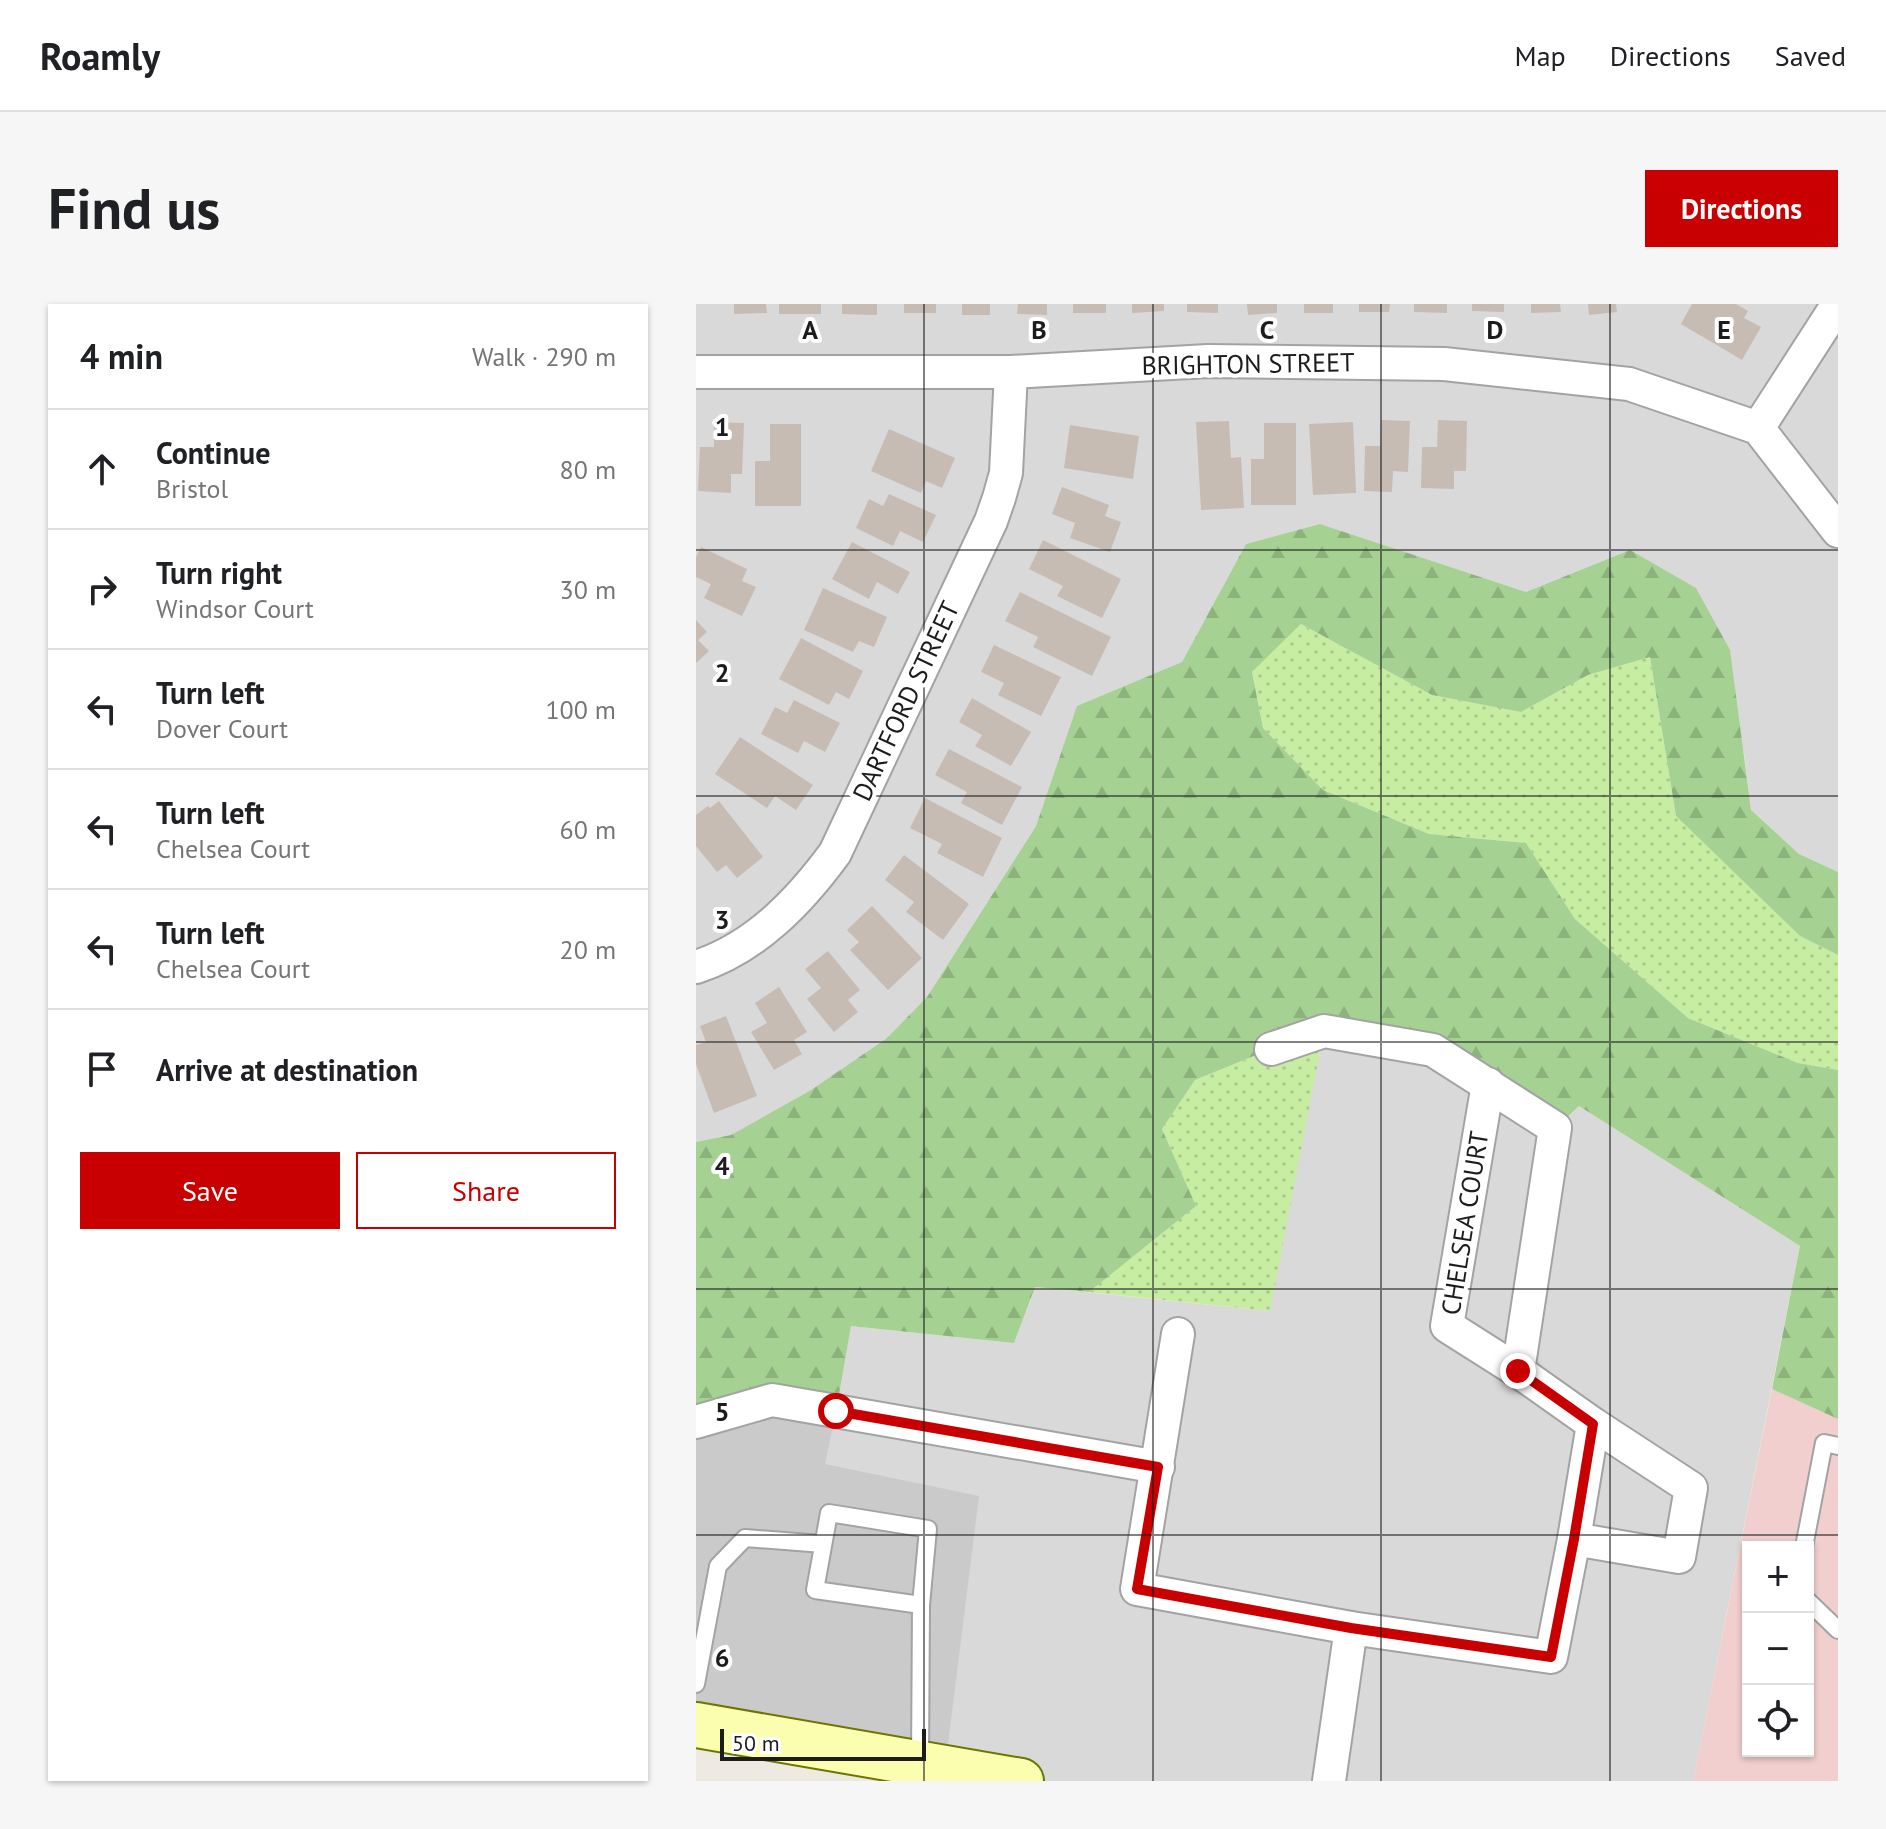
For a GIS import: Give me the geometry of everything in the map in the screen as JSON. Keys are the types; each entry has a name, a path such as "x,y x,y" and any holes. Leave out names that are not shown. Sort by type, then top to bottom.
{"street":[{"path":"1838,304 1758,428 1838,531"},
{"name":"BRIGHTON STREET","path":"696,372 1011,372 1208,361 1444,364 1629,384 1758,428"},
{"name":"DARTFORD STREET","path":"696,967 725,956 765,929 803,895 835,853 991,521 1006,473 1011,372"},
{"name":"CHELSEA COURT","path":"1271,1049 1324,1031 1433,1050 1555,1128 1518,1371"},
{"name":"CHELSEA COURT","path":"1488,1084 1447,1326 1691,1488 1679,1557 1574,1539"},
{"path":"1178,1334 1137,1589 1351,1628 1551,1657 1593,1424"},
{"path":"696,1422 772,1400 1158,1467"},
{"path":"1329,1781 1351,1628"},
{"path":"696,1725 1021,1781"}],"lane":[{"path":"1805,1541 1824,1443 1838,1446"},
{"path":"920,1764 921,1605 928,1529 829,1513 815,1590 921,1605"},
{"path":"696,1684 718,1566 745,1538 823,1544"},
{"path":"1814,1607 1838,1630"}],"shaded area":[{"path":"696,304 1838,304 1838,872 1799,854 1751,810 1744,752 1630,550 1526,592 1320,524 1246,544 1182,662 1077,707 1036,826 927,997 887,1038 811,1090 731,1135 696,1142"},
{"path":"1324,1031 1579,1106 1800,1246 1693,1781 1021,1781 945,1768 824,1464 851,1326 1014,1343 1035,1287 1269,1311"},
{"path":"1772,1389 1838,1419 1838,1781 1693,1781"},
{"path":"836,1411 825,1464 979,1496 945,1768 696,1725 696,1422"}],"green space":[{"path":"1320,524 1526,592 1630,550 1696,588 1730,650 1751,810 1799,854 1838,872 1838,955 1800,936 1676,816 1650,657 1588,675 1521,712 1432,695 1301,624 1252,672 1263,728 1323,790 1429,834 1526,843 1575,919 1688,1018 1798,1063 1838,1070 1838,1419 1772,1389 1800,1246 1579,1106 1555,1128 1488,1084 1324,1031 1195,1080 1162,1129 1196,1206 1089,1292 1035,1287 1014,1343 851,1326 836,1411 696,1422 696,1142 731,1135 811,1090 887,1038 927,997 1036,826 1077,706 1182,662 1246,544"},
{"path":"1301,624 1432,695 1521,712 1588,675 1650,657 1676,816 1800,936 1838,955 1838,1070 1798,1063 1688,1018 1575,919 1526,843 1429,834 1323,790 1263,728 1252,672"},
{"path":"1324,1031 1270,1311 1089,1292 1196,1206 1162,1129 1195,1080"}],"building":[{"path":"734,304 766,304 767,313 734,314"},
{"path":"779,304 821,304 821,314 779,314"},
{"path":"842,304 877,304 877,315 842,314"},
{"path":"904,304 936,304 936,313 904,313"},
{"path":"962,304 990,304 990,315 962,315"},
{"path":"1018,304 1047,304 1047,315 1017,314"},
{"path":"1073,304 1106,304 1106,313 1073,313"},
{"path":"1132,304 1164,304 1164,311 1132,313"},
{"path":"1187,304 1218,304 1218,313 1187,312"},
{"path":"1247,304 1277,304 1277,313 1248,315"},
{"path":"1304,304 1333,304 1333,313 1304,313"},
{"path":"1359,304 1390,304 1389,312 1359,312"},
{"path":"1414,304 1447,304 1447,313 1414,312"},
{"path":"1472,304 1504,304 1504,312 1472,311"},
{"path":"1531,304 1560,304 1561,312 1531,313"},
{"path":"1588,304 1616,304 1617,312 1589,315"},
{"path":"1692,304 1736,304 1748,311 1744,318 1761,327 1742,360 1681,324"},
{"path":"1381,420 1410,421 1408,472 1393,471 1392,492 1364,491 1365,446 1380,446"},
{"path":"1438,420 1467,421 1466,471 1454,471 1454,489 1421,488 1422,447 1437,447"},
{"path":"1229,421 1231,458 1241,457 1244,508 1201,510 1196,422"},
{"path":"714,422 744,423 742,474 731,474 731,493 698,491 700,447 714,447"},
{"path":"1353,422 1356,493 1313,495 1309,424"},
{"path":"1264,423 1296,423 1296,505 1251,505 1251,459 1264,459"},
{"path":"770,424 801,424 801,506 755,506 755,461 770,461"},
{"path":"1070,425 1139,436 1133,479 1064,468"},
{"path":"889,429 955,458 942,488 926,481 921,493 871,471"},
{"path":"1062,487 1109,505 1105,516 1121,522 1110,552 1070,538 1075,523 1052,514"},
{"path":"889,494 936,515 923,542 900,531 893,546 856,528 869,499 883,506"},
{"path":"1043,540 1121,579 1102,618 1057,596 1063,586 1029,569"},
{"path":"852,542 910,572 898,594 877,582 869,599 832,579"},
{"path":"701,547 747,569 742,581 756,587 742,616 704,598 711,584 696,577 696,557"},
{"path":"823,588 887,617 874,647 859,641 853,652 804,630"},
{"path":"1020,592 1111,637 1092,676 1033,647 1038,637 1005,621"},
{"path":"696,620 707,632 698,640 709,651 696,663"},
{"path":"801,638 863,671 849,699 836,692 829,705 779,679"},
{"path":"994,645 1061,677 1041,716 998,695 1004,683 981,672"},
{"path":"972,698 1031,732 1011,766 975,746 982,735 959,722"},
{"path":"794,700 840,723 825,752 804,741 798,753 761,734 775,707 787,713"},
{"path":"740,737 813,785 796,810 775,796 767,808 715,774"},
{"path":"949,749 1022,787 1002,825 961,803 967,792 935,775"},
{"path":"925,798 1002,838 983,877 937,853 942,844 910,828"},
{"path":"719,801 763,857 737,878 726,865 717,872 696,846 696,815"},
{"path":"904,855 969,904 943,940 906,912 914,902 885,880"},
{"path":"872,906 922,958 888,990 850,950 859,942 847,930"},
{"path":"828,951 860,990 848,1000 858,1012 834,1032 807,999 821,988 805,969"},
{"path":"779,987 807,1032 794,1040 802,1054 774,1070 751,1032 767,1023 755,1003"},
{"path":"726,1016 757,1096 714,1113 696,1064 696,1045 706,1042 700,1026"}],"route":[{"path":"836,1411 1158,1467 1137,1589 1351,1628 1551,1657 1593,1424 1518,1371"}]}
